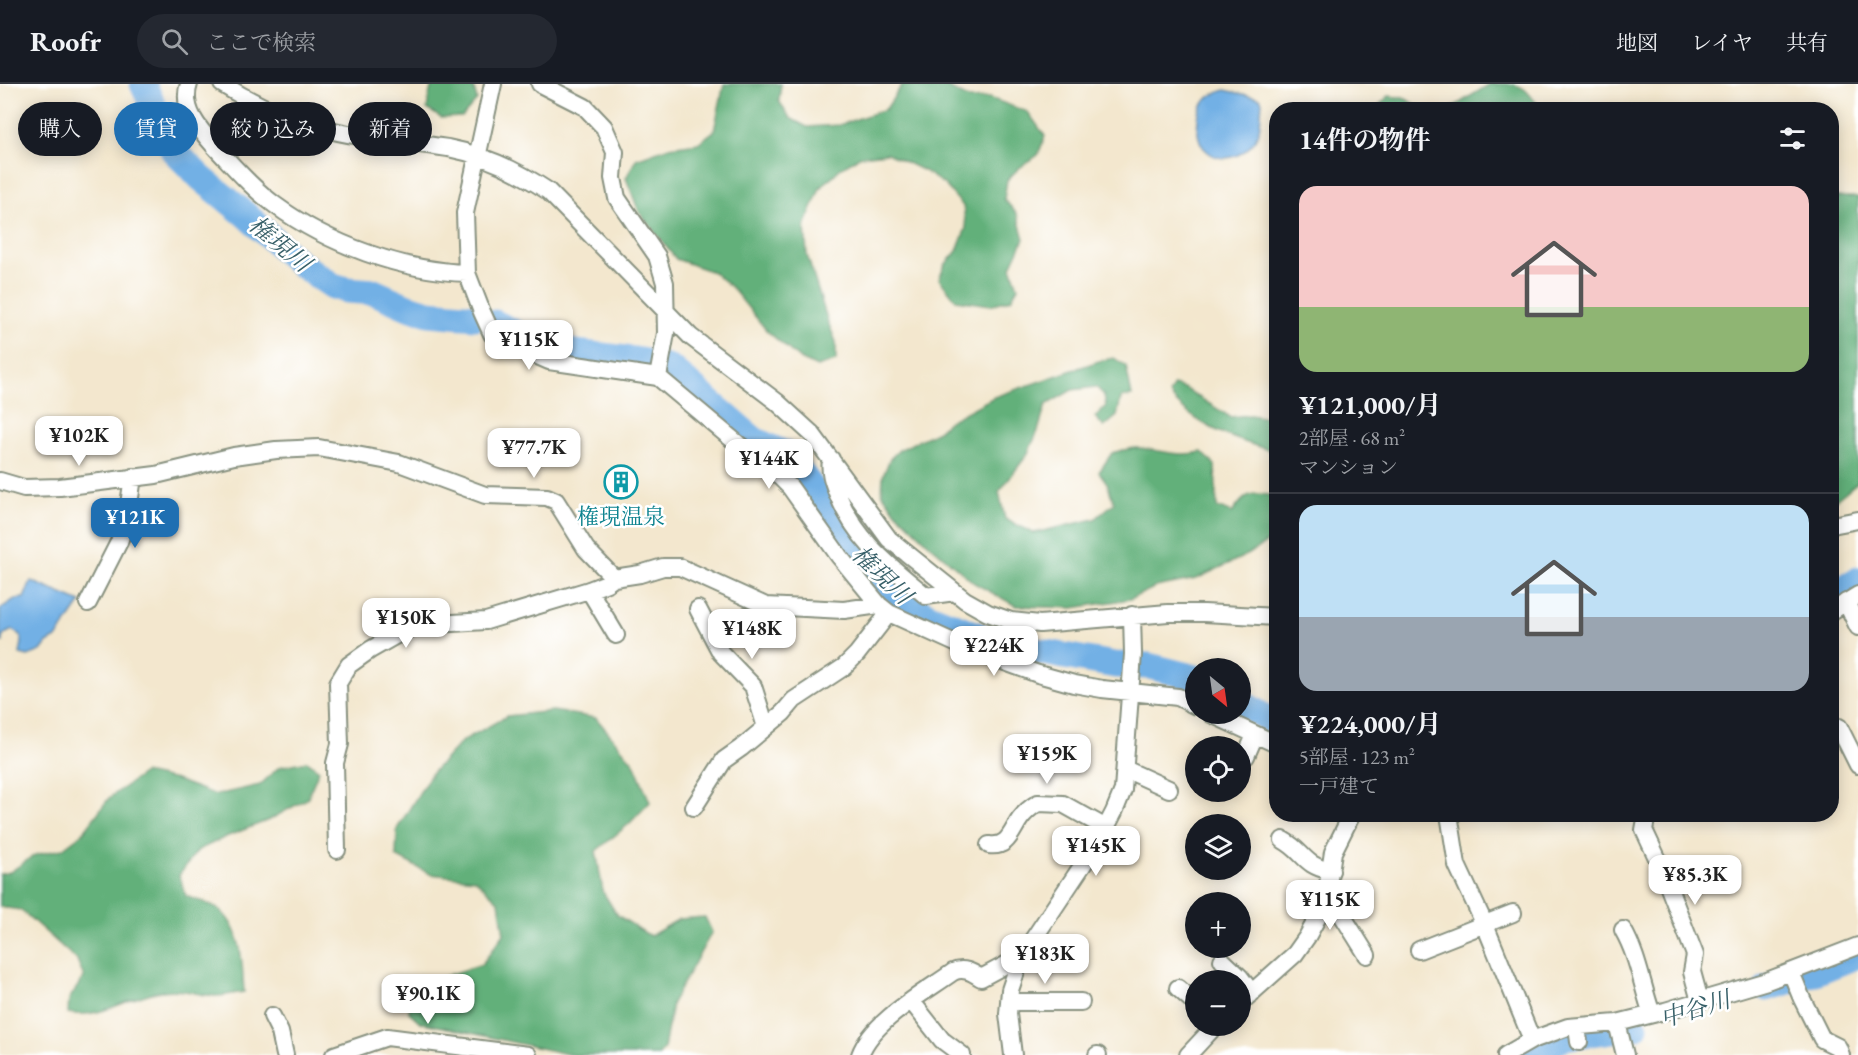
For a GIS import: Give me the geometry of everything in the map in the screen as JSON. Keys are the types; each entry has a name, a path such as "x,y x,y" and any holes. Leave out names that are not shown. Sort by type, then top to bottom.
{"street":[{"path":"189,84 187,103 193,119 203,134 250,184 275,205 304,224 371,256 441,272 468,273"},
{"path":"222,84 269,110 319,128 450,149 479,156 523,174 548,190 666,313 698,343 777,402 812,434 889,539 955,592 988,613 1011,621 1040,624 1132,615 1204,613 1269,617"},
{"path":"493,84 465,213 468,273 492,334 549,361 659,368 738,444 776,473 849,544 884,609"},
{"path":"540,84 585,107 604,127 615,153 613,178 617,198 657,256 665,283 666,333 659,368"},
{"path":"0,481 24,488 60,487 178,471 234,456 276,450 319,448 389,461 433,474 485,495 547,497 556,501 586,549 614,578"},
{"path":"831,459 830,472 849,520 849,544"},
{"path":"88,603 120,542 127,518 133,477"},
{"path":"1839,524 1858,520"},
{"path":"849,544 864,542 926,596 955,592"},
{"path":"337,850 335,763 340,744 338,683 350,665 370,650 405,630 419,625 486,621 589,590 614,578 663,567 680,567 766,606 844,610 884,609 964,647 1038,674 1074,684 1130,686 1185,700"},
{"path":"589,590 616,636"},
{"path":"1839,606 1852,598 1858,627"},
{"path":"698,609 721,653 753,686 766,727"},
{"path":"694,807 724,760 783,713 794,700 844,667 857,654 884,609"},
{"path":"1013,1055 1009,1002 1010,990 1019,964 1106,828 1123,790 1133,654 1132,615"},
{"path":"1232,724 1269,741"},
{"path":"1839,727 1858,765"},
{"path":"1251,744 1255,735"},
{"path":"1125,769 1169,789"},
{"path":"989,845 997,846 1003,843 1010,836 1020,818 1038,802 1063,804 1106,828"},
{"path":"1251,994 1295,954 1307,937 1320,913 1327,891 1333,852 1348,822"},
{"path":"1450,822 1457,865 1485,925 1532,1040"},
{"path":"1646,822 1644,830 1695,955 1692,972 1700,1001"},
{"path":"1283,840 1293,846 1306,861 1317,868 1331,871"},
{"path":"1327,891 1367,955"},
{"path":"1419,950 1513,913"},
{"path":"1623,930 1632,946 1652,1014"},
{"path":"1506,1055 1532,1040 1568,1028 1578,1033 1794,978 1858,946"},
{"path":"1222,960 1233,970"},
{"path":"860,1055 864,1045 879,1025 959,969 965,969 981,978 1009,963 1019,964"},
{"path":"1794,978 1822,1039 1838,1047 1841,1055"},
{"path":"1178,988 1185,994"},
{"path":"912,1002 942,1040 962,1055"},
{"path":"1009,1002 1081,1002"},
{"path":"272,1016 280,1032 285,1055"},
{"path":"1617,1023 1625,1055"},
{"path":"1188,1055 1206,1036"},
{"path":"333,1055 387,1037 505,1054 528,1055"}],"green space":[{"path":"433,84 473,84 477,100 462,117 441,118 432,112 432,102 428,102"},
{"path":"724,84 781,84 779,101 790,118 807,127 839,125 886,109 902,85 941,84 970,99 990,98 1028,112 1045,136 1038,155 1007,180 1004,199 1017,214 1024,239 1011,267 1018,287 1011,299 991,305 956,300 939,279 945,265 957,251 966,228 963,206 945,185 924,171 887,153 861,156 842,167 820,188 805,226 807,255 836,342 836,361 817,367 800,359 767,331 732,288 713,272 676,259 639,212 626,178 636,159 669,147 698,143 714,131"},
{"path":"1490,84 1510,84 1521,87 1536,102 1461,102"},
{"path":"1389,96 1404,98 1411,102 1383,102"},
{"path":"1839,197 1858,197 1858,482 1839,497"},
{"path":"1114,358 1126,366 1132,396 1121,398 1117,416 1104,427 1095,417 1106,406 1104,395 1096,387 1072,390 1046,405 1027,455 999,492 1005,519 1034,533 1095,519 1114,503 1107,483 1099,472 1112,453 1137,448 1178,454 1202,452 1215,465 1217,507 1232,513 1245,498 1253,494 1269,495 1269,541 1249,554 1196,579 1156,587 1130,599 1073,608 1016,606 974,583 894,510 882,493 883,476 890,459 899,450 938,431 949,421 994,397"},
{"path":"1174,385 1186,389 1230,417 1250,415 1269,418 1269,450 1232,438 1204,424 1180,406 1169,394"},
{"path":"553,711 596,718 634,763 650,802 629,824 596,851 603,892 617,915 650,936 679,919 705,917 712,932 672,1003 664,1049 659,1055 572,1055 420,1022 409,1012 410,998 426,983 482,964 504,934 499,902 475,879 430,874 396,856 397,829 431,774 462,741 507,716"},
{"path":"307,761 319,770 307,799 269,820 198,850 179,875 186,896 205,902 221,911 234,928 242,959 244,992 216,996 176,990 162,991 92,1013 68,1013 69,999 84,977 77,960 21,910 0,907 0,874 10,872 35,855 62,849 82,834 109,798 144,773 176,780 216,795 260,785 279,767"}],"water":[{"path":"1225,90 1260,98 1262,102 1259,130 1252,144 1239,154 1223,158 1215,156 1203,147 1198,135 1198,120 1205,101 1211,95"},
{"path":"31,581 81,602 56,638 47,643 41,651 28,656 20,654 22,642 20,635 12,630 3,635 3,642 0,641 0,609 15,599 24,598"}],"waterway":[{"name":"権現川","path":"143,84 174,151 201,178 299,263 333,286 347,290 374,292 408,307 429,313 476,317"},
{"name":"権現川","path":"495,323 555,349 670,368 754,440 783,453 822,502 841,537 858,558 910,605 927,615 1002,645 1115,665 1149,666 1185,675"},
{"name":"権現川","path":"1839,590 1858,580"},
{"name":"権現川","path":"1251,709 1269,720"},
{"name":"中谷川","path":"1767,988 1858,955"},
{"name":"中谷川","path":"1530,1055 1565,1037 1635,1027"}],"place":[{"name":"権現温泉","path":"621,482"}]}
